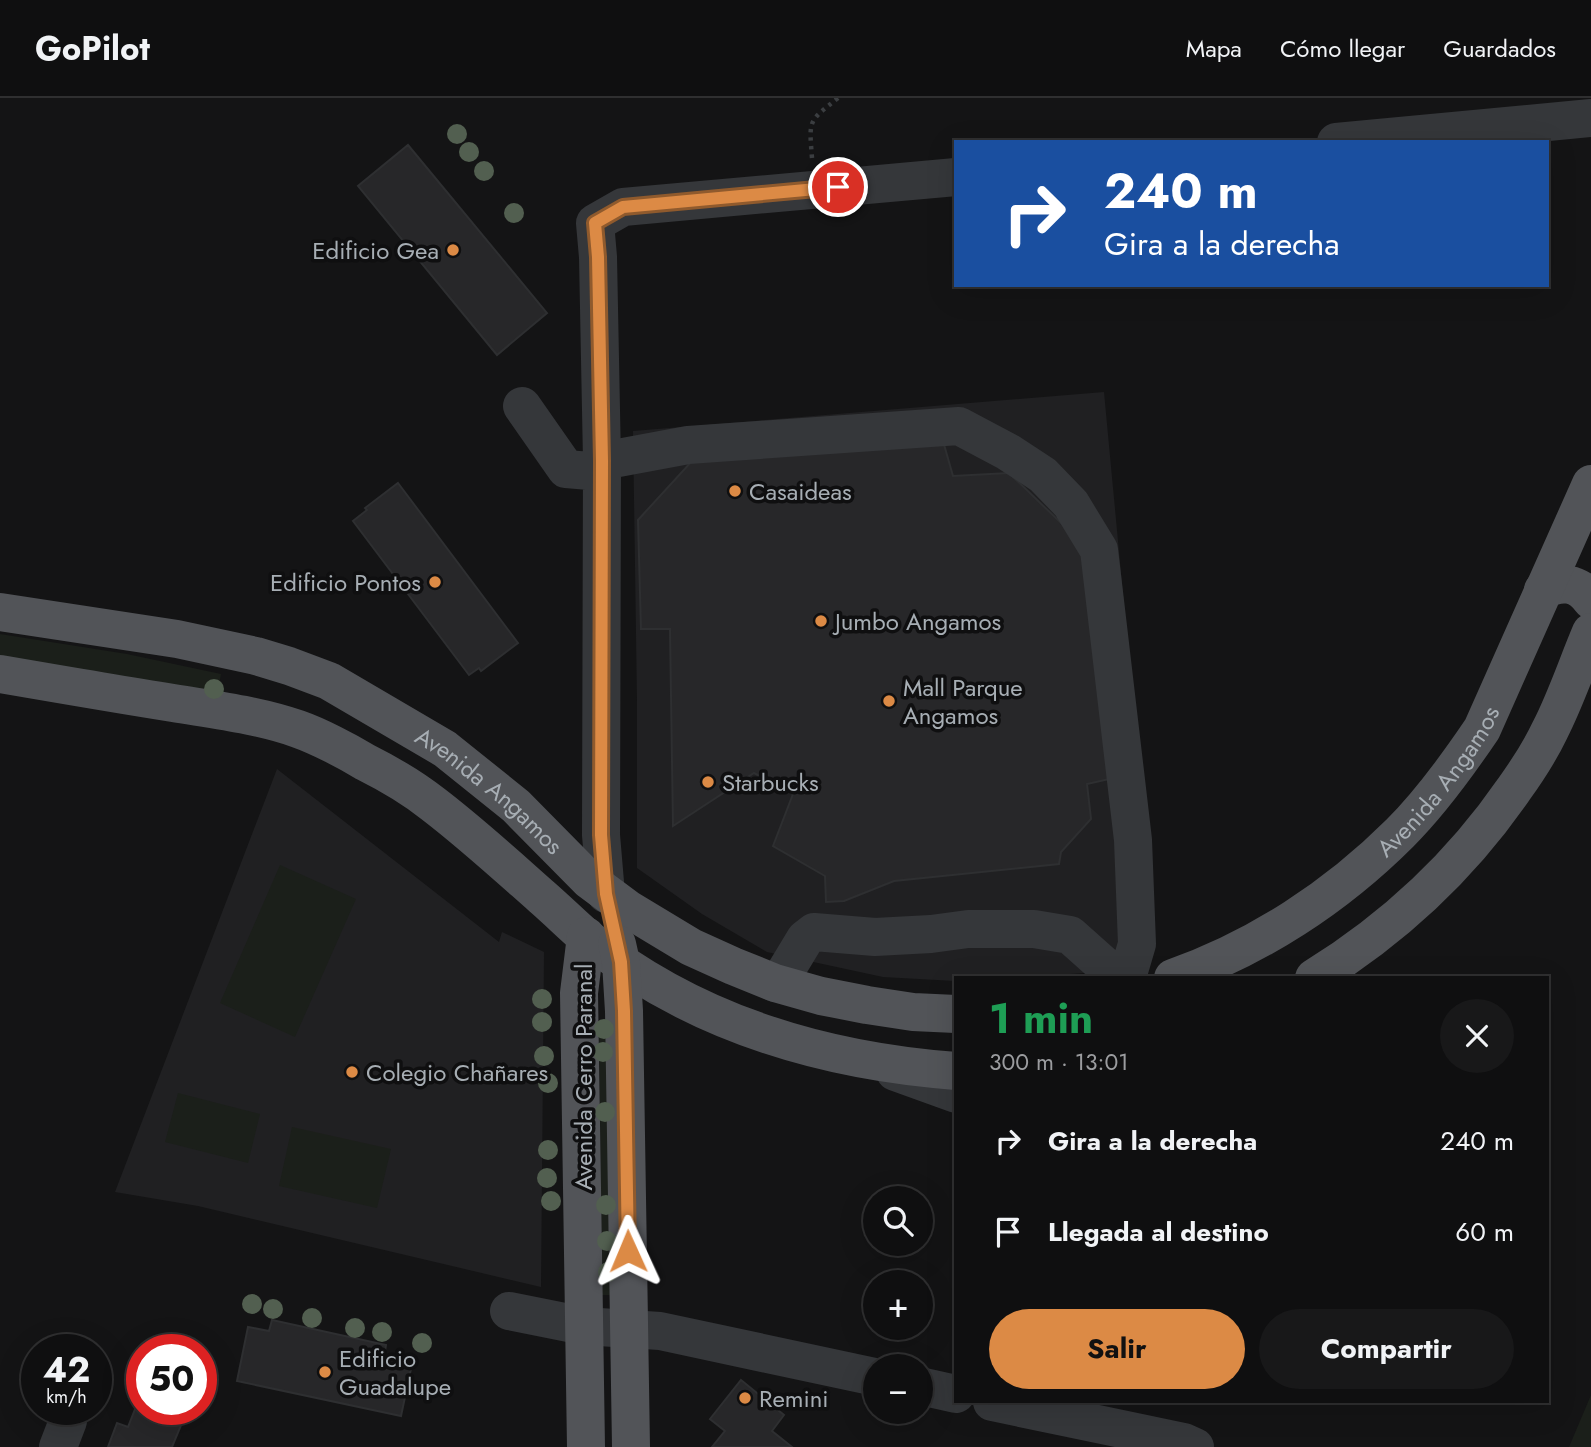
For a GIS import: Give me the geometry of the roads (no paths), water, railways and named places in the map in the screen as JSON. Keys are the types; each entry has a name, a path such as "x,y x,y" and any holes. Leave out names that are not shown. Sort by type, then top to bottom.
{"main road":[{"name":"Avenida Angamos","path":"1178,976 1222,958 1299,915 1352,877 1401,832 1430,800 1482,729 1591,484"},
{"path":"1573,526 1574,539 1580,550 1591,560"},
{"path":"1544,590 1555,584 1567,584 1579,588 1591,600"},
{"name":"Avenida Angamos","path":"0,612 177,639 256,656 329,681 445,749 516,806 598,887 691,947 775,983 821,996 913,1012 954,1014"},
{"path":"1317,976 1357,950 1408,910 1469,848 1497,814 1550,731 1591,632"},
{"name":"Avenida Angamos","path":"0,674 256,717 301,730 365,761 431,802 586,936 621,962 698,1006 738,1024 821,1051 911,1068 954,1071"},
{"name":"Avenida Cerro Paranal","path":"598,887 621,962 624,1011 631,1447"},
{"name":"Avenida Cerro Paranal","path":"586,936 579,993 586,1447"}],"street":[{"path":"1357,140 1591,118"},
{"name":"Avenida Cerro Paranal","path":"586,936 598,887 601,835 602,466 595,223 623,207 954,177"},
{"path":"523,406 566,469 602,466 688,445 959,426 1008,452 1043,475 1071,504 1099,550 1133,840 1137,944 1128,976"},
{"path":"775,983 779,982 805,939 814,932 875,937 968,929 1034,929 1070,935 1113,976"},
{"name":"Avenida Angamos","path":"863,1060 954,1093"},
{"path":"509,1311 584,1326 660,1331 863,1374"},
{"path":"933,1389 954,1394"},
{"path":"997,1403 1195,1447"}],"place":[{"name":"Edificio Gea","path":"453,250"},
{"name":"Casaideas","path":"735,491"},
{"name":"Edificio Pontos","path":"435,582"},
{"name":"Jumbo Angamos","path":"821,621"},
{"name":"Mall Parque Angamos","path":"889,701"},
{"name":"Starbucks","path":"708,782"},
{"name":"Colegio Chañares","path":"352,1072"},
{"name":"Edificio Guadalupe","path":"325,1372"},
{"name":"Remini","path":"745,1398"}]}
